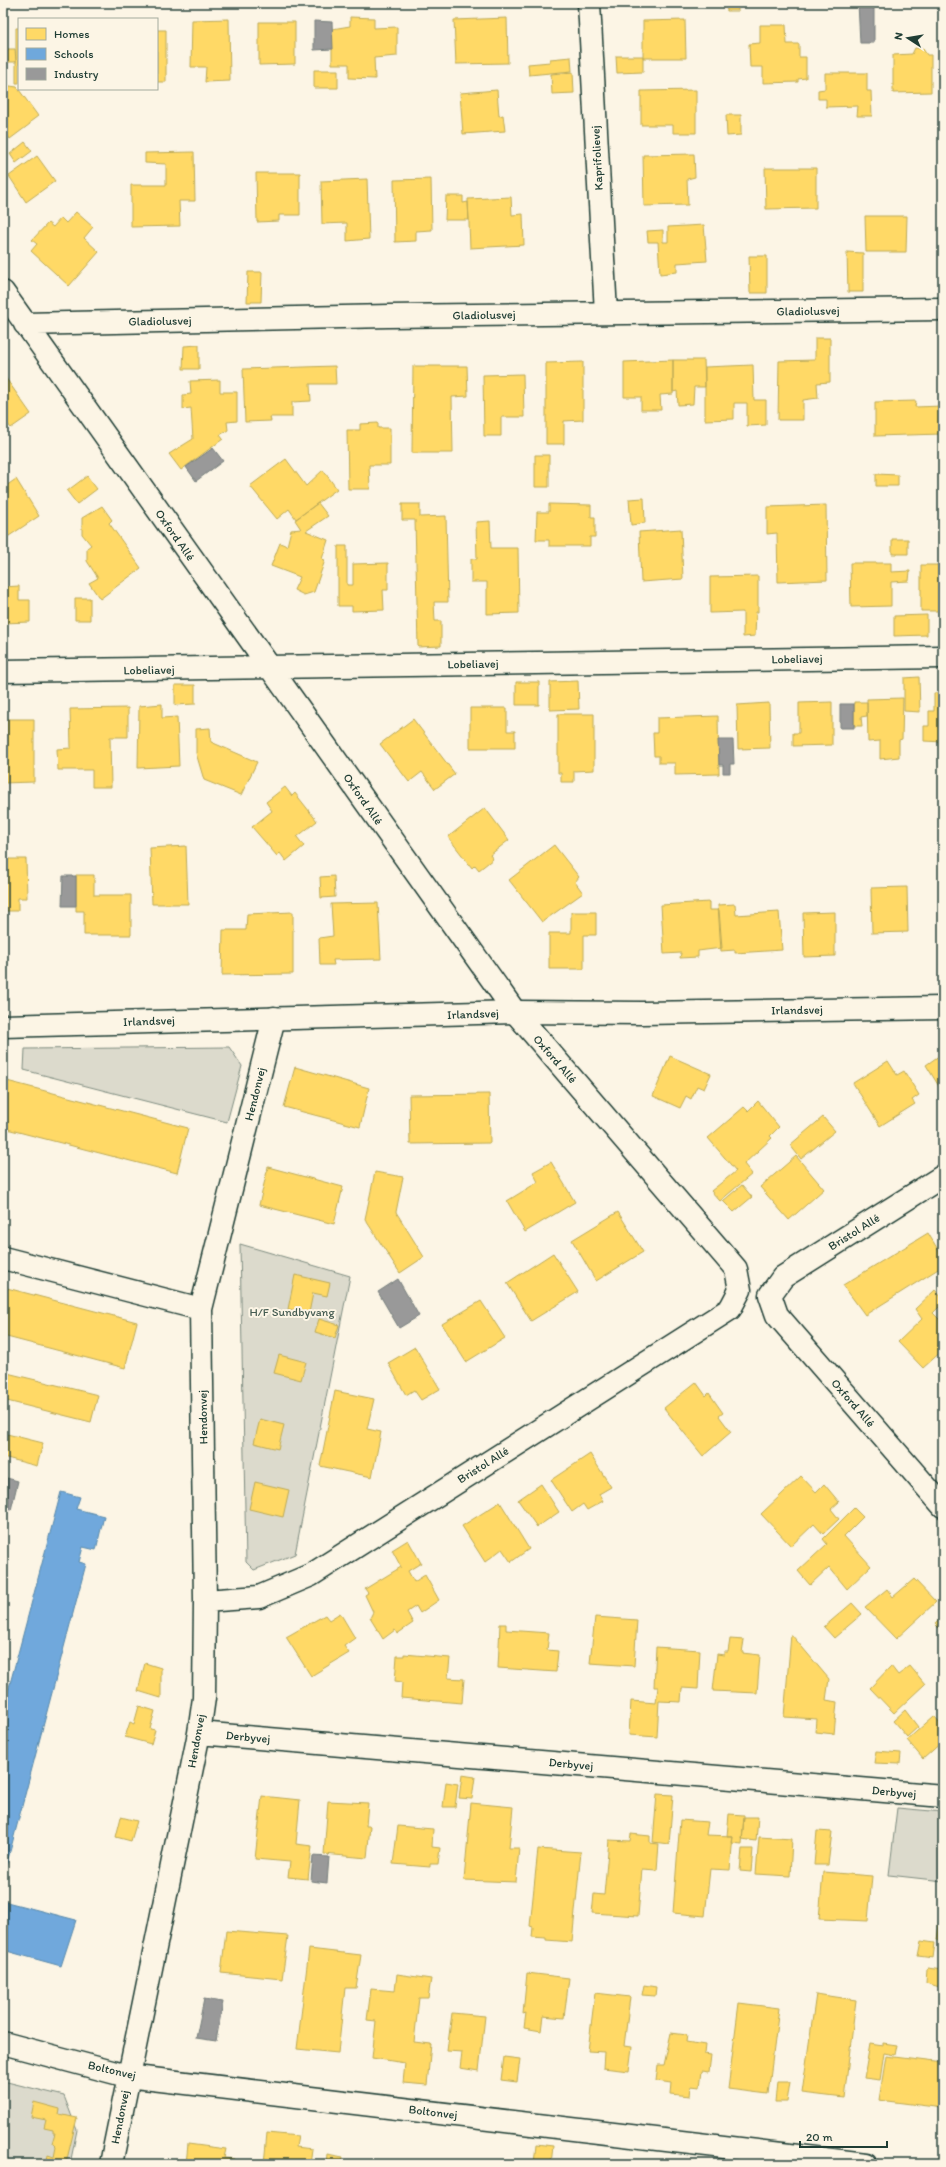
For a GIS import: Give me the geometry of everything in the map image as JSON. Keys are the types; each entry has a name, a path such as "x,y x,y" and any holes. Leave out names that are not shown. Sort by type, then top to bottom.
{"street":[{"name":"Kaprifolievej","path":"589,3 606,313"},
{"name":"Oxford Allé","path":"3,292 515,1012 736,1269 740,1290"},
{"name":"Gladiolusvej","path":"25,324 606,313 943,309"},
{"name":"Lobeliavej","path":"3,671 943,657"},
{"name":"Irlandsvej","path":"3,1026 515,1012 642,1013 943,1008"},
{"name":"Hendonvej","path":"110,2164 199,1733 204,1698 206,1601 201,1309 274,1018"},
{"name":"Bristol Allé","path":"770,1295 783,1277 943,1176"},
{"path":"3,1258 201,1309"},
{"name":"Bristol Allé","path":"206,1601 259,1597 310,1575 730,1309 740,1290"},
{"name":"Oxford Allé","path":"770,1295 778,1315 943,1506"},
{"name":"Derbyvej","path":"199,1733 943,1796"},
{"name":"Boltonvej","path":"3,2043 127,2076 866,2164"}],"green space":[{"path":"229,1047 242,1066 227,1122 24,1070 25,1049"},
{"name":"H/F Sundbyvang","path":"240,1244 350,1276 295,1554 254,1570 246,1562"},
{"path":"897,1808 943,1812 943,1881 889,1875"},
{"path":"3,2081 64,2096 77,2130 70,2164 3,2164"}],"building: Homes":[{"path":"726,3 738,3 738,11 727,11"},
{"path":"350,17 374,18 374,28 397,27 397,56 374,58 375,79 349,78 349,64 332,64 332,29 350,26"},
{"path":"507,18 508,63 456,64 454,20"},
{"path":"229,19 230,81 205,82 206,67 191,67 192,20"},
{"path":"685,20 686,58 643,58 643,21"},
{"path":"259,22 295,22 295,64 259,65"},
{"path":"760,25 786,25 787,44 799,44 799,57 806,57 806,78 798,79 798,82 763,83 763,67 750,67 749,44 760,43"},
{"path":"16,28 18,28 18,83 16,83"},
{"path":"158,30 166,30 166,82 158,82"},
{"path":"915,48 923,49 927,55 931,55 931,92 893,93 893,55 912,54"},
{"path":"3,49 15,49 16,62 3,62"},
{"path":"616,56 643,56 643,72 617,73"},
{"path":"571,57 572,71 529,75 528,64 550,62 550,59"},
{"path":"314,70 338,70 338,88 314,88"},
{"path":"573,72 574,93 552,94 551,74"},
{"path":"825,73 867,73 867,91 871,91 872,116 857,116 858,106 826,107 826,99 818,99 818,90 825,89"},
{"path":"3,85 17,87 38,116 10,139 3,130 3,106 5,105 3,102"},
{"path":"497,90 499,116 503,115 505,131 463,134 460,93"},
{"path":"696,90 696,133 673,133 673,125 641,125 641,91"},
{"path":"726,115 741,115 741,135 727,136"},
{"path":"25,142 32,151 16,163 10,154"},
{"path":"194,152 195,201 179,201 180,226 131,227 131,185 166,185 166,164 145,163 145,153"},
{"path":"694,154 695,177 687,179 688,205 644,206 643,155"},
{"path":"37,156 55,181 26,202 9,176"},
{"path":"765,168 816,168 816,208 766,209"},
{"path":"256,173 300,173 300,215 279,215 279,221 257,222"},
{"path":"367,179 369,239 347,241 347,223 322,224 321,181"},
{"path":"431,179 432,230 416,231 416,241 395,242 394,180"},
{"path":"446,196 463,196 463,203 468,202 469,220 445,220"},
{"path":"511,197 512,215 523,214 524,245 470,248 468,199"},
{"path":"76,212 93,227 84,238 99,252 69,286 31,251 37,244 32,240 48,223 53,227 61,218 66,223"},
{"path":"865,216 907,216 906,252 866,252"},
{"path":"704,225 707,261 677,263 677,272 660,274 658,242 648,242 647,231 663,230 663,242 668,242 668,227"},
{"path":"847,252 863,253 863,292 848,292"},
{"path":"749,256 767,256 767,293 750,293"},
{"path":"248,272 262,272 261,302 247,302"},
{"path":"815,338 830,338 830,382 817,383 818,398 803,400 803,420 778,420 779,361 815,360"},
{"path":"199,345 199,369 183,369 184,346"},
{"path":"673,360 673,394 660,395 661,410 641,410 641,397 624,397 624,362"},
{"path":"673,360 704,360 705,387 694,387 693,404 678,405 677,391 673,392"},
{"path":"583,362 583,420 564,421 564,444 546,444 546,363"},
{"path":"753,365 754,400 766,400 766,425 747,426 747,403 734,403 734,419 705,420 705,367"},
{"path":"335,366 336,384 310,384 311,401 292,402 292,417 270,417 271,421 245,422 243,369"},
{"path":"413,366 467,366 468,396 452,397 453,453 412,453"},
{"path":"3,374 31,414 11,428 5,421 3,423"},
{"path":"523,374 524,417 501,417 501,436 484,436 483,375"},
{"path":"220,380 220,392 237,392 237,421 227,422 228,430 220,435 223,439 181,470 169,454 193,439 191,408 183,409 183,395 191,394 190,381"},
{"path":"916,401 915,407 942,406 942,434 875,436 875,402"},
{"path":"378,423 378,428 390,428 390,465 369,465 370,489 348,489 347,430 360,430 360,424"},
{"path":"535,455 549,455 549,487 535,487"},
{"path":"286,459 306,486 323,470 337,489 296,519 289,509 277,519 250,486"},
{"path":"876,474 898,475 898,486 876,486"},
{"path":"87,476 97,489 77,504 67,491"},
{"path":"16,479 39,516 3,540 3,488"},
{"path":"644,498 645,523 631,525 629,499"},
{"path":"318,503 328,516 306,531 328,540 322,559 325,560 314,592 304,595 294,590 300,577 271,566 280,543 287,546 291,530 301,529 295,520"},
{"path":"402,504 420,504 420,517 446,516 448,602 434,602 435,621 441,621 441,646 418,647 415,520 402,520"},
{"path":"549,504 591,505 591,517 595,517 595,537 590,537 590,546 549,546 549,540 536,540 537,512 549,512"},
{"path":"826,505 827,580 778,582 777,533 767,534 767,507"},
{"path":"102,506 112,520 109,523 141,568 100,599 89,583 98,578 87,561 87,548 91,545 82,534 82,518"},
{"path":"490,521 491,548 518,548 519,613 487,614 487,582 471,582 471,559 477,559 476,522"},
{"path":"681,529 683,579 641,582 639,532"},
{"path":"892,539 908,539 908,554 892,554"},
{"path":"338,546 347,546 347,585 353,585 353,564 388,563 388,590 383,590 384,610 352,611 352,606 338,606"},
{"path":"850,563 891,563 891,572 910,571 909,581 891,582 891,606 851,607"},
{"path":"921,565 943,565 943,611 921,611"},
{"path":"758,576 758,612 756,612 755,636 743,637 743,612 710,613 710,577"},
{"path":"19,586 19,600 30,600 30,622 3,623 3,587"},
{"path":"75,598 90,598 90,620 75,620"},
{"path":"927,615 927,635 894,636 894,616"},
{"path":"919,677 920,712 904,711 904,678"},
{"path":"578,681 579,709 550,710 550,682"},
{"path":"516,682 539,682 539,705 516,705"},
{"path":"175,685 195,685 195,704 175,705"},
{"path":"934,693 943,693 943,742 924,741 924,726 929,726 929,711 934,711"},
{"path":"903,698 902,739 899,740 899,757 880,759 880,741 868,742 867,699"},
{"path":"832,702 832,745 793,746 793,733 799,733 799,703"},
{"path":"854,702 867,702 867,716 861,717 862,726 854,726"},
{"path":"769,703 770,748 738,749 737,705"},
{"path":"162,704 162,718 177,717 179,766 138,768 139,706"},
{"path":"128,708 128,737 110,737 111,787 92,787 92,770 58,770 57,749 71,748 70,709"},
{"path":"470,708 507,708 507,731 515,731 515,748 470,748"},
{"path":"558,714 594,714 594,770 574,771 574,782 561,782 561,773 558,773"},
{"path":"718,716 719,774 675,775 675,763 659,763 659,756 654,756 653,733 657,733 657,718"},
{"path":"3,719 34,719 34,782 3,783"},
{"path":"413,719 455,774 435,789 422,772 409,782 380,744"},
{"path":"210,728 211,742 257,762 241,795 204,780 196,753 196,729"},
{"path":"285,787 292,796 295,793 317,821 297,837 304,846 286,861 280,853 277,856 252,827 272,811 266,802"},
{"path":"485,808 509,840 490,855 493,859 479,870 475,865 472,868 448,837"},
{"path":"554,845 579,877 575,882 583,893 542,922 509,880"},
{"path":"186,846 188,904 152,904 150,848"},
{"path":"3,859 26,859 27,898 18,898 18,911 3,911"},
{"path":"76,875 94,875 94,895 131,895 131,935 84,935 84,911 76,911"},
{"path":"334,876 335,897 321,898 320,877"},
{"path":"907,887 908,932 872,933 871,888"},
{"path":"709,902 709,910 719,910 722,948 698,951 698,957 680,958 681,953 664,954 661,905"},
{"path":"378,903 381,959 333,960 334,965 320,965 319,938 333,936 331,904"},
{"path":"735,904 736,915 779,912 782,950 735,953 735,950 721,951 718,905"},
{"path":"293,912 293,974 222,975 223,930 246,930 247,914"},
{"path":"571,912 596,912 596,935 584,935 584,969 549,969 549,933 571,933"},
{"path":"835,912 835,956 804,957 803,913"},
{"path":"943,1053 943,1093 926,1065"},
{"path":"670,1056 711,1074 704,1089 697,1086 691,1099 686,1096 680,1108 653,1096"},
{"path":"888,1061 897,1075 904,1071 919,1095 912,1100 915,1104 880,1126 853,1083"},
{"path":"295,1067 369,1088 360,1127 284,1107"},
{"path":"3,1080 188,1128 177,1173 3,1128"},
{"path":"489,1094 490,1143 410,1144 409,1095"},
{"path":"758,1101 779,1127 770,1136 772,1138 744,1164 752,1174 720,1201 711,1191 736,1171 708,1138 744,1107 748,1111"},
{"path":"823,1117 835,1131 801,1159 790,1145"},
{"path":"796,1156 824,1189 789,1220 760,1187"},
{"path":"551,1162 575,1202 525,1232 507,1201 538,1182 533,1172"},
{"path":"268,1167 343,1187 334,1224 259,1205"},
{"path":"375,1172 403,1177 396,1212 424,1257 400,1273 365,1219"},
{"path":"742,1185 752,1197 734,1212 723,1201"},
{"path":"618,1212 643,1252 596,1281 572,1240"},
{"path":"928,1233 943,1258 943,1266 865,1315 843,1285"},
{"path":"553,1253 578,1292 531,1321 507,1283"},
{"path":"295,1275 330,1283 327,1296 313,1293 309,1313 288,1309"},
{"path":"3,1287 137,1322 125,1368 3,1336"},
{"path":"935,1290 943,1299 943,1303 933,1313 941,1321 943,1319 943,1350 923,1368 898,1342 922,1319 915,1309"},
{"path":"481,1301 505,1338 466,1362 442,1324"},
{"path":"319,1319 339,1325 335,1338 315,1332"},
{"path":"415,1347 440,1389 421,1400 414,1390 406,1395 388,1363"},
{"path":"279,1355 306,1362 301,1380 274,1373"},
{"path":"3,1372 98,1395 91,1422 3,1400"},
{"path":"696,1382 706,1396 709,1393 723,1413 719,1416 731,1432 703,1456 664,1408"},
{"path":"335,1391 374,1399 367,1429 381,1432 372,1477 320,1466"},
{"path":"260,1419 284,1425 278,1449 254,1443"},
{"path":"3,1433 43,1443 37,1466 3,1457"},
{"path":"590,1454 611,1487 599,1494 603,1501 587,1510 583,1504 572,1512 551,1480"},
{"path":"801,1476 816,1492 824,1484 839,1502 831,1509 839,1519 823,1534 814,1524 791,1546 761,1514"},
{"path":"255,1482 289,1490 283,1517 249,1509"},
{"path":"541,1484 559,1512 537,1527 518,1500"},
{"path":"500,1502 529,1549 511,1562 502,1549 485,1562 462,1526"},
{"path":"854,1508 863,1517 844,1536 871,1566 847,1589 829,1567 810,1585 798,1571 827,1544 823,1539"},
{"path":"408,1540 421,1563 408,1571 414,1582 425,1575 439,1600 420,1613 416,1606 407,1612 413,1623 397,1634 395,1630 383,1639 370,1618 373,1612 365,1595 368,1593 365,1589 401,1567 392,1550"},
{"path":"914,1579 936,1602 896,1639 865,1607 887,1589 893,1597"},
{"path":"852,1603 862,1614 834,1638 824,1627"},
{"path":"340,1613 355,1638 344,1646 349,1653 311,1676 286,1637 325,1615 329,1620"},
{"path":"595,1617 637,1620 634,1666 590,1663"},
{"path":"943,1617 943,1632 935,1624"},
{"path":"500,1624 506,1624 506,1630 549,1633 547,1650 558,1651 556,1672 498,1668"},
{"path":"791,1634 829,1679 826,1700 837,1702 834,1734 816,1732 817,1719 784,1717"},
{"path":"730,1639 744,1640 742,1653 760,1655 757,1693 713,1691 717,1654 724,1655 724,1652 728,1652"},
{"path":"656,1647 700,1650 698,1689 682,1688 681,1702 659,1701 657,1737 629,1735 631,1701 656,1703 658,1687 654,1687"},
{"path":"404,1654 450,1658 448,1678 464,1679 462,1703 401,1698 402,1682 395,1681 397,1656 404,1656"},
{"path":"145,1663 161,1668 161,1698 138,1691"},
{"path":"891,1666 898,1675 910,1666 925,1684 894,1713 870,1688"},
{"path":"139,1706 155,1711 150,1729 155,1730 151,1744 125,1737 130,1722 134,1724"},
{"path":"905,1710 918,1727 907,1737 893,1721"},
{"path":"934,1716 943,1726 943,1741 923,1759 907,1740"},
{"path":"876,1751 901,1753 900,1764 874,1763"},
{"path":"462,1775 475,1777 472,1799 459,1798"},
{"path":"446,1782 458,1784 455,1807 443,1807"},
{"path":"657,1794 673,1795 669,1844 653,1842"},
{"path":"262,1796 300,1800 296,1844 312,1846 308,1879 288,1877 290,1862 255,1859"},
{"path":"328,1801 368,1803 366,1826 370,1826 367,1858 324,1854"},
{"path":"471,1803 513,1807 509,1848 519,1848 516,1882 464,1880"},
{"path":"729,1814 744,1815 742,1844 732,1843 733,1836 727,1836"},
{"path":"121,1817 137,1821 131,1841 116,1837"},
{"path":"744,1817 758,1817 756,1841 742,1839"},
{"path":"680,1820 708,1822 706,1835 733,1836 730,1870 710,1869 705,1916 673,1913"},
{"path":"398,1826 433,1829 432,1847 440,1848 438,1864 430,1864 430,1867 393,1864"},
{"path":"817,1831 832,1832 828,1865 814,1865"},
{"path":"631,1834 650,1836 650,1843 659,1844 657,1870 642,1869 638,1916 592,1913 594,1894 604,1895 609,1840 630,1841"},
{"path":"759,1837 792,1839 790,1876 756,1874"},
{"path":"538,1849 581,1852 572,1942 546,1940 546,1938 532,1937 533,1927 530,1926"},
{"path":"742,1849 753,1849 751,1872 740,1871"},
{"path":"823,1872 872,1876 868,1921 819,1919"},
{"path":"943,1901 943,1941 937,1940"},
{"path":"226,1931 288,1936 282,1979 221,1973"},
{"path":"921,1941 935,1943 933,1958 918,1956"},
{"path":"309,1949 361,1955 356,1988 345,1988 338,2053 297,2049"},
{"path":"927,1968 943,1970 943,1988 926,1983"},
{"path":"527,1973 569,1978 564,2018 543,2016 541,2031 524,2028 526,2013 523,2014"},
{"path":"397,1974 431,1979 428,1998 419,1998 414,2042 431,2044 427,2085 403,2083 405,2063 372,2058 376,2021 367,2020 371,1989 395,1991"},
{"path":"644,1985 656,1987 655,1996 642,1995"},
{"path":"595,1993 630,1997 624,2046 632,2047 629,2071 603,2068 604,2052 588,2051"},
{"path":"816,1994 856,2000 844,2098 802,2093"},
{"path":"739,2003 779,2008 768,2094 728,2089"},
{"path":"452,2013 485,2016 479,2071 460,2068 462,2052 447,2051"},
{"path":"671,2033 687,2035 686,2042 705,2045 704,2054 711,2055 709,2072 702,2071 700,2087 691,2086 690,2096 671,2094 672,2083 656,2081 658,2065 664,2065"},
{"path":"883,2043 897,2045 895,2055 884,2053 880,2080 864,2078 870,2044 883,2046"},
{"path":"886,2056 943,2063 943,2108 879,2100"},
{"path":"504,2057 520,2059 517,2082 501,2080"},
{"path":"777,2082 790,2082 787,2102 775,2102"},
{"path":"34,2102 60,2109 59,2114 77,2118 66,2163 69,2164 46,2164 48,2155 54,2157 56,2147 52,2143 55,2133 53,2133 53,2130 44,2128 46,2120 31,2117"},
{"path":"267,2133 298,2136 296,2147 312,2149 310,2164 264,2164"},
{"path":"188,2144 226,2149 224,2158 234,2159 233,2164 186,2164"},
{"path":"536,2144 553,2146 551,2164 534,2164"},
{"path":"327,2154 343,2157 342,2164 326,2164"}],"building: Schools":[{"path":"61,1492 80,1497 76,1509 104,1516 96,1550 83,1547 79,1562 86,1564 3,1878 3,1710"},
{"path":"3,1901 76,1920 61,1966 3,1950"}],"building: Industry":[{"path":"858,3 874,3 874,43 860,43"},
{"path":"314,21 332,22 333,49 314,50"},
{"path":"213,448 223,461 196,481 186,467"},
{"path":"840,704 854,704 854,728 840,728"},
{"path":"718,740 733,740 734,764 730,764 730,773 723,773 723,765 719,765"},
{"path":"63,876 76,876 76,906 62,906"},
{"path":"398,1279 419,1316 399,1328 378,1292"},
{"path":"3,1477 18,1481 11,1510 3,1508"},
{"path":"313,1856 329,1857 327,1883 311,1881"},
{"path":"204,1999 223,2002 216,2041 196,2038"}]}
